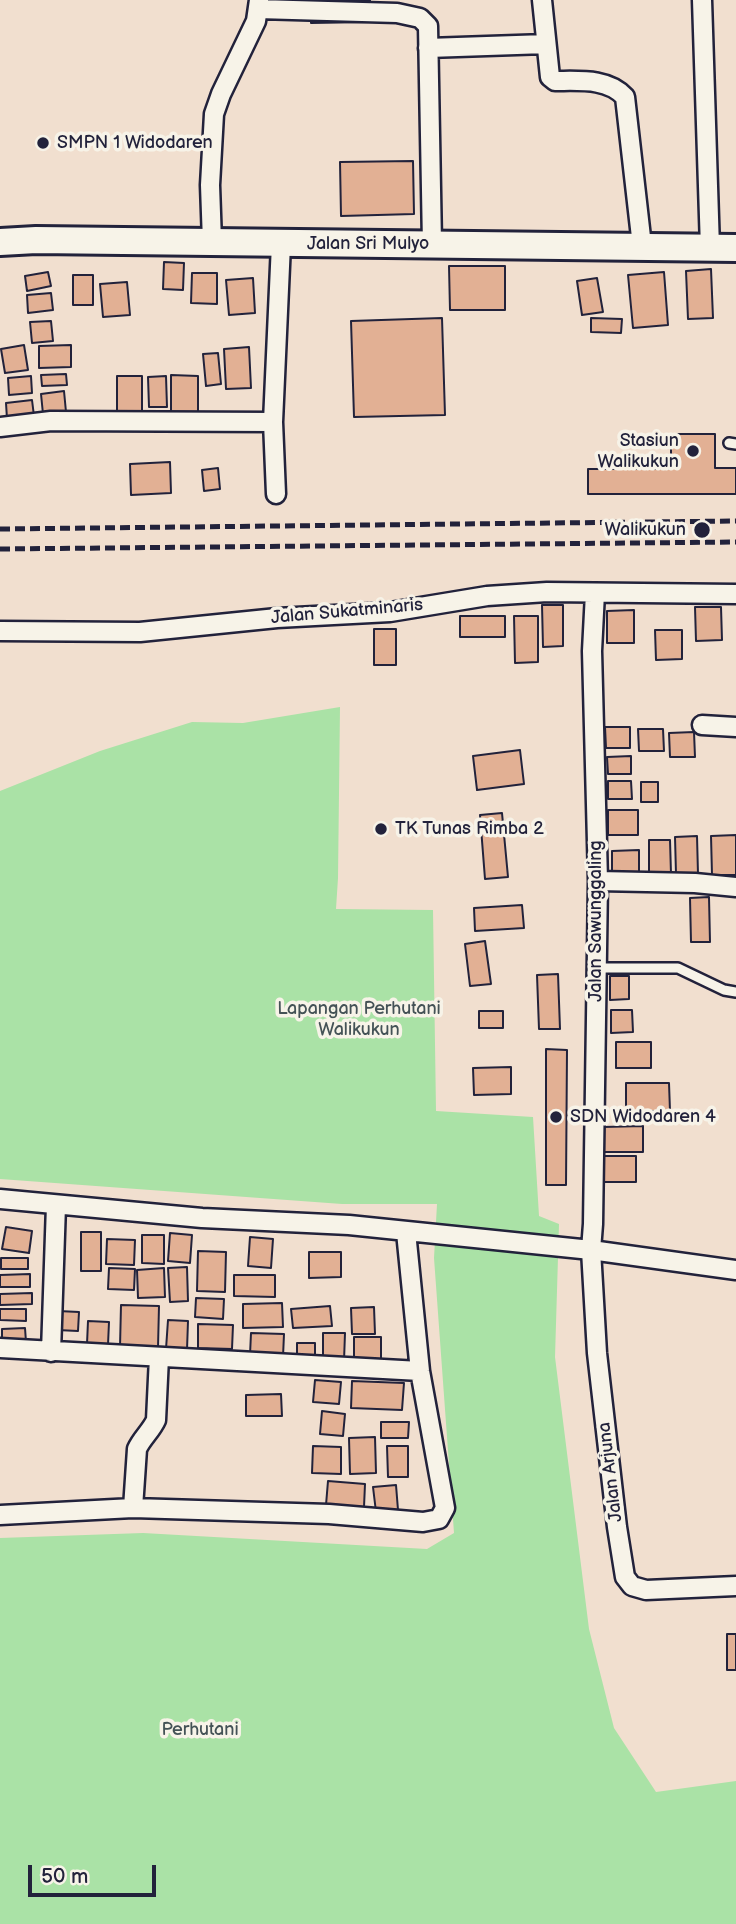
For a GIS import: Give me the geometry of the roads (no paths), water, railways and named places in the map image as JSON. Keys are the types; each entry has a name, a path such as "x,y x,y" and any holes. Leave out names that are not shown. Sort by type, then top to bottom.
{"main road":[{"name":"Jalan Sri Mulyo","path":"0,243 36,240 736,248"}],"street":[{"path":"542,0 550,77 555,81 610,85 625,97 642,247"},
{"path":"702,0 710,248"},
{"path":"212,242 210,185 214,114 256,21 258,5 397,13 420,18 428,26 432,244"},
{"path":"428,48 546,44"},
{"path":"276,494 273,422 281,244"},
{"path":"0,427 51,421 273,422"},
{"name":"Jalan Sukatminaris","path":"0,631 140,632 277,618 390,612 487,596 547,592 736,594"},
{"name":"Jalan Sawunggaling","path":"592,1250 598,881 592,651 595,593"},
{"path":"702,725 736,727"},
{"path":"598,881 695,883 736,887"},
{"path":"0,1199 202,1217 349,1225 592,1250 736,1270"},
{"path":"51,1352 56,1205"},
{"path":"0,1516 133,1508 330,1514 423,1522 439,1519 445,1508 420,1371 406,1232"},
{"name":"Jalan Arjuna","path":"592,1250 597,1353 625,1577 632,1586 646,1590 736,1586"},
{"path":"0,1348 420,1371"},
{"path":"133,1508 137,1449 156,1420 159,1357"}],"lane":[{"path":"597,968 678,968 724,990 736,992"}],"railway":[{"path":"0,529 736,521"},
{"path":"0,549 736,542"}],"place":[{"name":"SMPN 1 Widodaren","path":"43,143"},
{"name":"Stasiun Walikukun","path":"693,451"},
{"name":"Walikukun","path":"702,530"},
{"name":"TK Tunas Rimba 2","path":"381,829"},
{"name":"SDN Widodaren 4","path":"556,1117"}],"park label":[{"name":"Lapangan Perhutani Walikukun","path":"359,1019"},
{"name":"Perhutani","path":"200,1730"}]}
